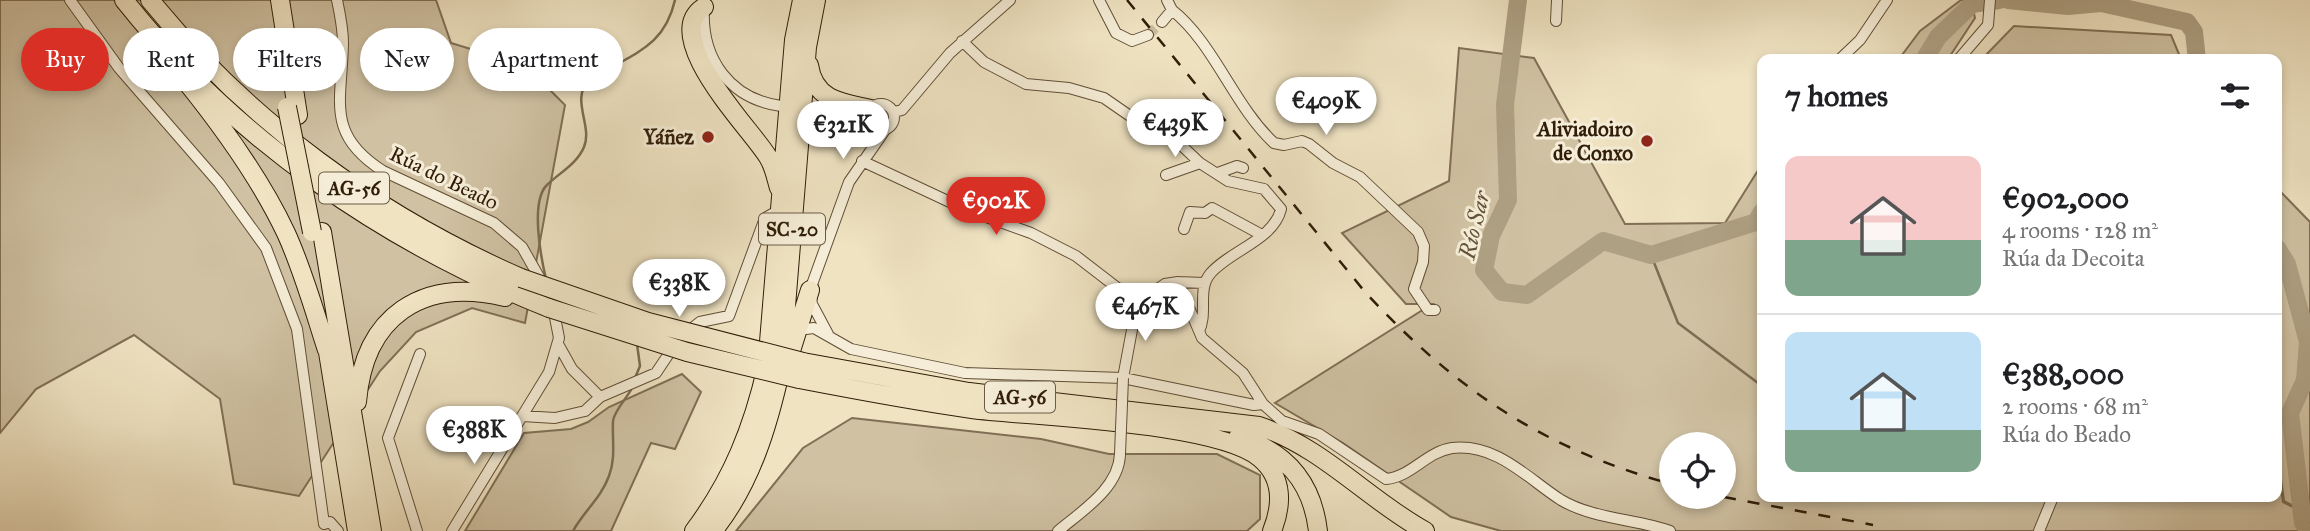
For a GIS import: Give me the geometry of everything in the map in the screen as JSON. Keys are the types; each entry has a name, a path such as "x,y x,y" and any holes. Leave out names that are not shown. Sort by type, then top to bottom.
{"highway":[{"name":"AG-56","path":"124,0 147,28"},
{"name":"AG-56","path":"150,0 209,66 254,110 319,163 360,192 441,241 521,278 648,322 801,370 972,408 1141,426"},
{"path":"271,0 355,427 372,531"},
{"path":"280,0 292,111"},
{"name":"SC-20","path":"713,531 747,478 775,396 781,202 794,40 802,0"},
{"name":"SC-20","path":"694,531 734,468 774,367 807,47 816,0"},
{"path":"705,4 699,10 693,27 699,62 718,93 770,160 781,202"},
{"path":"807,47 811,77 819,91 837,102 869,112"},
{"path":"194,91 268,198 307,283 327,349"},
{"name":"AG-56","path":"211,91 263,140 334,196 440,259 527,301 687,352 969,392 1238,424"},
{"path":"317,232 327,349 357,531"},
{"path":"355,427 365,357 376,337 409,306 458,289 527,301"},
{"path":"775,396 783,384 810,290"},
{"path":"1238,424 1277,442 1305,468 1315,484 1329,531"},
{"path":"1238,424 1259,426 1301,443 1396,515 1425,531"},
{"path":"1141,426 1210,438 1238,446 1259,457 1272,470 1278,482 1279,514 1272,531"},
{"path":"1141,426 1228,434 1264,445 1281,457 1307,490 1318,531"}],"street":[{"path":"70,0 119,68 219,183 265,248 297,329 322,527 330,522 338,531"},
{"name":"Rúa do Beado","path":"337,0 343,41 339,108 346,136 367,160 383,171 478,214 515,239 547,291 559,331 558,344 548,372 452,531"},
{"path":"894,112 902,110 962,41 1010,0"},
{"path":"1099,0 1121,37 1132,41 1147,35"},
{"path":"1167,0 1274,143 1284,145 1298,141 1309,144 1333,163 1360,177 1418,232 1424,246 1423,262 1413,289 1429,310 1434,310"},
{"path":"1556,21 1558,0"},
{"path":"1845,54 1860,40 1887,0"},
{"path":"705,4 706,43 721,73 746,96 781,107"},
{"path":"1963,54 1988,26 1990,4"},
{"path":"1162,22 1172,10"},
{"path":"962,41 984,62 1026,84 1069,88 1104,98 1143,125 1179,143 1200,163 1228,181 1264,189 1281,209 1278,218 1262,235 1219,265 1204,283 1203,323 1199,331"},
{"path":"810,110 869,112 883,104 894,112"},
{"path":"869,112 874,128 885,130"},
{"path":"833,340 811,304 810,290 849,181 885,130 892,125 894,112"},
{"path":"862,161 967,210 1031,233 1076,256 1137,303"},
{"path":"1166,175 1200,163"},
{"path":"1218,173 1237,166 1243,168"},
{"path":"522,416 575,415 591,407 600,397 656,373 679,339 700,321 725,318 732,309 765,218 781,202"},
{"path":"1184,229 1190,212 1205,213 1212,208 1262,235"},
{"path":"1178,282 1199,331 1242,373 1263,404 1282,421 1319,434 1386,479 1397,478 1431,454 1453,448 1474,449 1530,475 1562,501 1670,531"},
{"path":"1058,531 1108,486 1119,467 1123,378 1137,303 1165,284 1204,283"},
{"path":"797,330 814,328 851,349 965,373 1123,378 1254,405 1263,404"},
{"path":"558,344 572,369 600,397"},
{"path":"417,531 388,438 420,354"},
{"path":"548,372 572,369"},
{"path":"2039,531 2051,502"}],"shaded area":[{"path":"0,0 436,0 446,28 360,28 360,91 454,91 454,44 468,48 468,91 551,91 565,105 525,323 472,308 416,332 380,371 299,496 234,484 220,399 134,335 36,389 0,433"},
{"path":"1961,0 1971,0 1975,18 1951,54 1903,54 1920,31"},
{"path":"2014,26 2171,35 2179,54 1987,54"},
{"path":"1459,48 1534,58 1625,224 1725,223 1757,172 1757,502 2282,502 2282,495 2283,502 2310,516 2310,531 1501,531 1451,517 1343,443 1275,403 1432,304 1406,304 1342,233 1449,181"},
{"path":"2282,193 2310,222 2310,514 2284,501"},
{"path":"682,374 701,392 675,449 651,443 611,531 465,531 524,433 571,429 588,422 609,407"},
{"path":"852,418 1041,439 1109,454 1217,454 1260,475 1260,519 1247,531 736,531 803,448"}],"waterway":[{"path":"546,279 538,230 539,203 547,185 572,163 584,147 586,130 581,104 584,87 591,78 644,48 660,34 675,0"},
{"name":"Río Sar","path":"1518,0 1505,105 1508,200 1491,236 1484,270 1502,292 1527,295 1603,241 1651,255 1757,220"},
{"name":"Río Sar","path":"1928,54 1938,37 1972,4 1999,0"},
{"name":"Río Sar","path":"2008,0 2068,6 2101,3 2187,22 2194,32 2196,54"},
{"path":"1651,255 1678,323 1757,382"},
{"name":"Río Sar","path":"2282,256 2287,264 2308,342 2305,380 2290,413 2303,523 2310,530"},
{"path":"635,378 640,366 637,344"},
{"path":"573,531 602,491 609,476 613,456 614,417 632,388"}],"tunnel":[{"path":"1148,35 1162,22"}],"railway":[{"path":"1127,0 1365,292 1433,358 1468,386 1541,433 1582,453 1659,480"},
{"path":"1736,499 1873,525"}],"place":[{"name":"Yáñez","path":"708,137"},
{"name":"Aliviadoiro de Conxo","path":"1647,141"}]}
